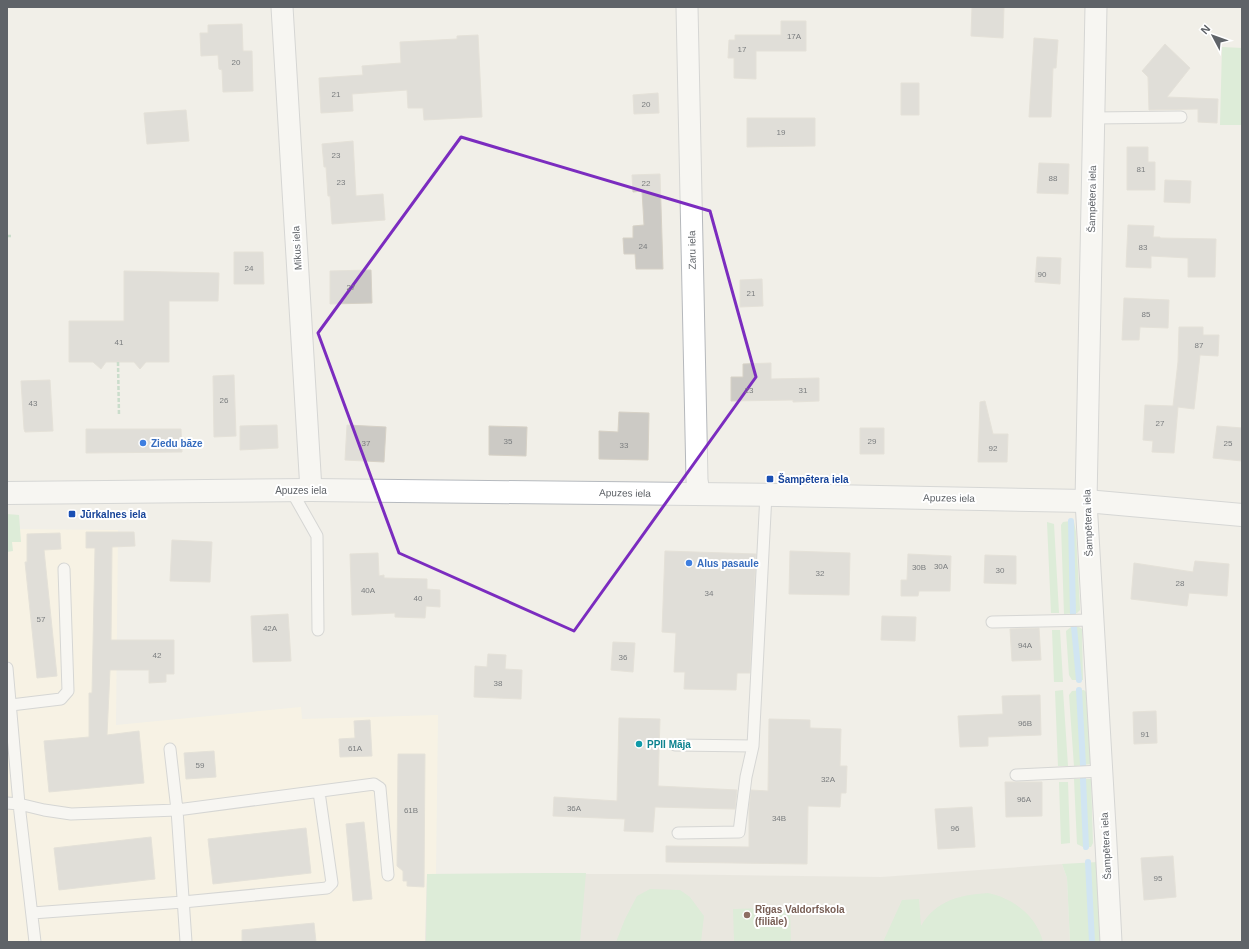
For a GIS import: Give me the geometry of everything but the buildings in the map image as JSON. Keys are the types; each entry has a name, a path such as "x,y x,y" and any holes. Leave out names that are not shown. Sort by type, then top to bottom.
{"street":[{"name":"Mikus iela","path":"282,7 301,490"},
{"name":"Zaru iela","path":"687,7 696,457 699,493"},
{"name":"Šampētera iela","path":"1096,7 1086,501 1111,942"},
{"name":"Apuzes iela","path":"7,493 301,490 766,494 1086,501 1242,515"}],"lane":[{"path":"1094,118 1181,117"},
{"path":"301,490 317,536 318,630"},
{"path":"678,833 739,832 746,777 753,746 766,494"},
{"path":"11,705 61,699 68,691 64,568"},
{"path":"992,622 1093,620"},
{"path":"7,668 19,804 35,942"},
{"path":"675,745 753,746"},
{"path":"170,749 177,810 186,942"},
{"path":"1016,775 1102,771"},
{"path":"7,803 71,814 177,810 374,784 380,788 388,875"},
{"path":"32,913 184,902 327,888 332,883 319,792"}],"path":[{"path":"118,362 119,416"}],"highlighted area":[{"path":"461,137 710,211 756,377 574,631 399,553 318,333"}],"shaded area":[{"path":"7,529 118,530 116,725 301,707 302,719 438,715 436,874 427,874 425,942 7,942"},
{"name":"Rīgas Valdorfskola (filiāle)","path":"1062,864 1067,878 1070,942 425,942 427,874 657,874 881,877"}],"green space":[{"path":"1222,47 1242,48 1242,125 1220,125"},
{"path":"7,514 19,515 21,542 12,542 13,551 7,552"},
{"path":"1047,522 1054,524 1059,613 1051,613"},
{"path":"1063,522 1074,522 1076,532 1080,610 1077,613 1064,614 1061,525"},
{"path":"1071,627 1079,627 1082,629 1083,680 1072,680 1069,675 1066,631"},
{"path":"1052,630 1060,630 1063,682 1054,682"},
{"path":"1063,690 1068,766 1058,766 1055,691"},
{"path":"1084,690 1086,692 1091,764 1074,766 1069,695 1072,691"},
{"path":"1074,779 1091,779 1093,843 1091,847 1083,847 1077,844"},
{"path":"1059,782 1068,782 1070,843 1061,844"},
{"path":"1098,862 1102,942 1070,942 1067,878 1062,864"},
{"path":"586,873 580,942 426,942 427,874"},
{"path":"650,889 680,890 690,897 704,916 701,942 616,942 625,919 637,896"},
{"path":"988,893 1006,899 1030,916 1040,933 1043,942 883,942 902,900 919,899 921,926 934,910 950,900 968,895"},
{"path":"790,907 791,942 734,942 733,909"}],"waterway":[{"path":"1071,521 1073,614"},
{"path":"1074,627 1079,680"},
{"path":"1079,690 1083,765"},
{"path":"1083,779 1086,847"},
{"path":"1088,862 1092,942"}],"place":[{"name":"Ziedu bāze","path":"143,443"},
{"name":"Šampētera iela","path":"770,479"},
{"name":"Jūrkalnes iela","path":"72,514"},
{"name":"Alus pasaule","path":"689,563"},
{"name":"PPII Māja","path":"639,744"},
{"name":"Rīgas Valdorfskola (filiāle)","path":"747,915"}]}
